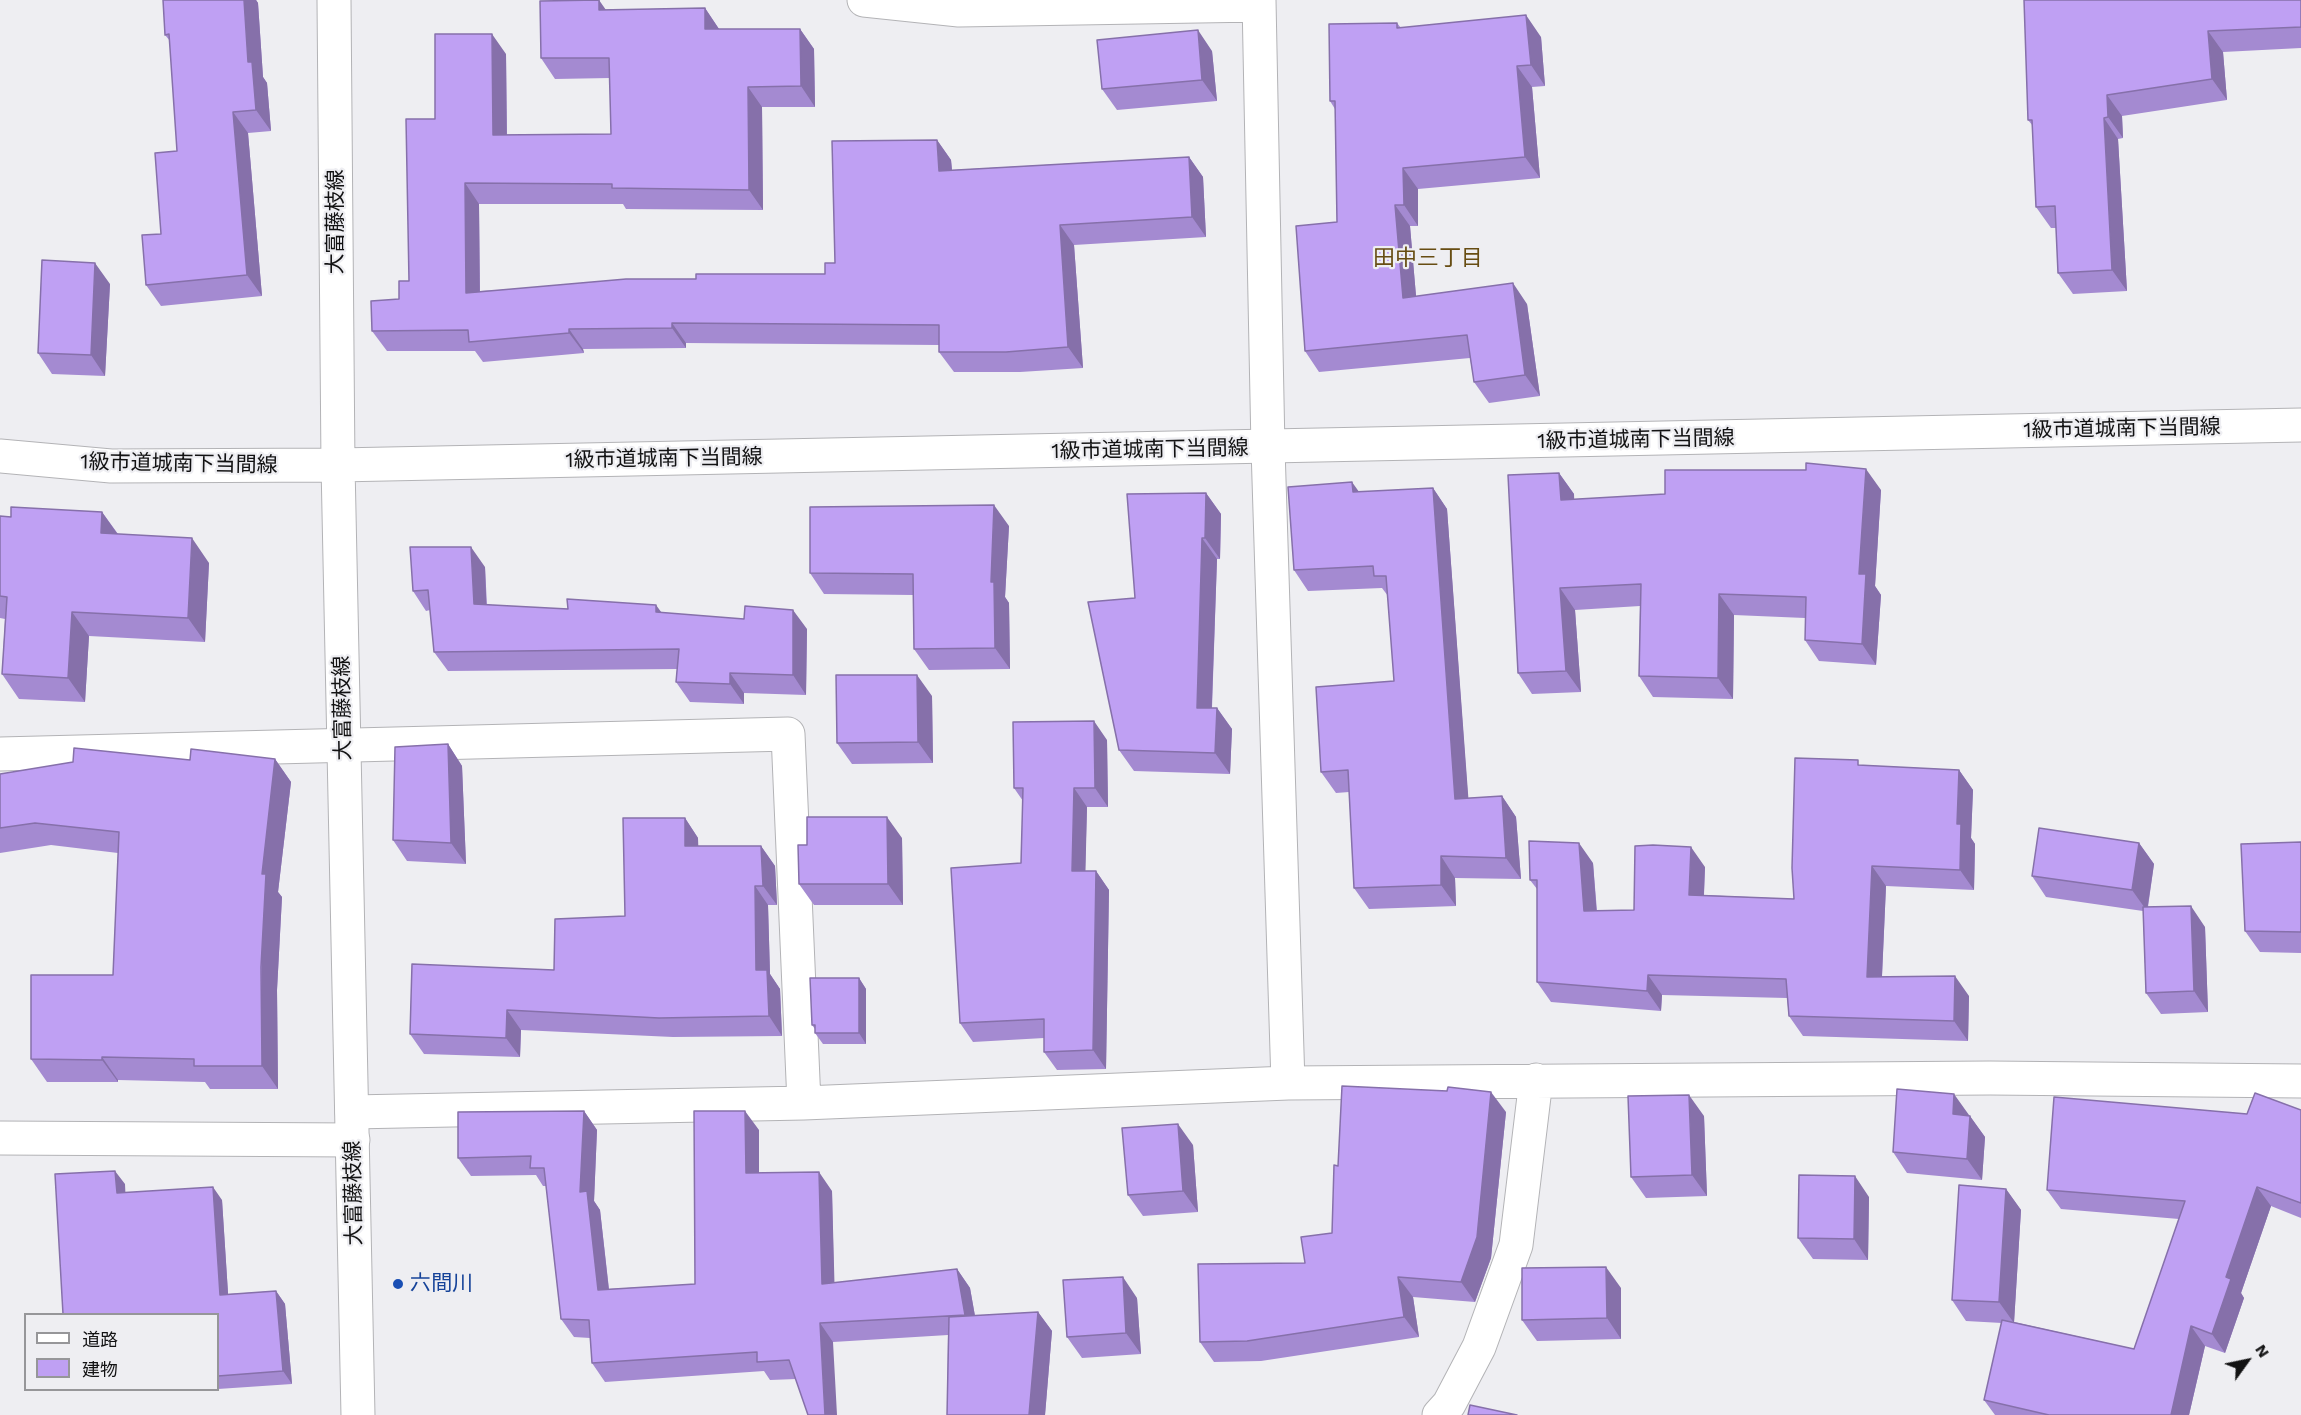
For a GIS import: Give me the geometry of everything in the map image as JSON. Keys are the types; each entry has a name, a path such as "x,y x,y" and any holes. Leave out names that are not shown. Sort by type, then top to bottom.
{"street":[{"name":"大富藤枝線","path":"334,0 338,465 358,1415"},
{"path":"864,0 959,10 1259,2 1268,448 1288,1083"},
{"name":"1級市道城南下当間線","path":"0,456 111,466 338,465 1268,448 2301,425"},
{"path":"0,754 788,735 804,1102"},
{"path":"0,1138 353,1126 804,1102 1288,1083 1990,1078 2301,1081"},
{"path":"1439,1415 1449,1404 1479,1347 1516,1245 1536,1080"}],"building":[{"path":"163,0 244,0 248,62 252,62 256,110 233,112 247,275 146,285 142,235 161,234 155,153 177,151 169,34 165,35"},
{"path":"599,0 599,10 705,8 705,29 800,29 801,86 748,87 749,190 612,188 612,184 465,183 466,293 626,279 696,279 696,274 825,274 825,263 835,263 832,141 937,140 939,171 1189,157 1192,217 1060,225 1068,347 1006,352 939,352 939,325 672,323 672,328 569,329 569,333 469,342 468,330 372,331 371,301 399,299 399,281 409,281 406,119 435,119 435,34 492,34 493,135 611,134 609,58 541,58 540,1"},
{"path":"2024,0 2301,0 2301,27 2208,31 2212,79 2107,95 2108,117 2104,118 2112,270 2058,273 2055,206 2036,207 2032,120 2028,120"},
{"path":"1526,15 1531,65 1517,66 1525,157 1403,168 1404,205 1395,205 1403,298 1513,283 1525,375 1474,382 1467,335 1305,351 1296,226 1337,222 1335,101 1330,101 1329,24 1397,23 1397,28"},
{"path":"1198,30 1202,80 1102,89 1097,40"},
{"path":"42,260 95,263 91,355 38,353"},
{"path":"1806,463 1866,469 1859,574 1866,574 1862,644 1805,640 1806,597 1719,594 1718,678 1639,676 1641,584 1560,588 1566,671 1518,673 1508,475 1559,473 1561,500 1665,494 1665,470 1806,470"},
{"path":"1352,482 1353,492 1433,488 1455,799 1502,796 1506,858 1441,856 1441,885 1354,888 1348,770 1321,772 1316,687 1394,681 1386,576 1374,576 1373,566 1294,570 1288,487"},
{"path":"1206,493 1205,538 1202,538 1197,708 1217,708 1215,753 1119,750 1088,602 1135,598 1127,494"},
{"path":"994,505 991,582 994,582 995,648 914,649 913,574 810,573 810,507"},
{"path":"11,507 102,512 101,533 192,538 188,618 72,612 68,678 2,674 7,597 0,596 0,516 11,517"},
{"path":"410,547 471,547 474,604 568,609 567,599 656,605 656,612 744,619 745,606 793,610 793,675 730,673 730,684 676,682 679,649 434,652 428,590 413,591"},
{"path":"836,675 917,675 918,742 837,743"},
{"path":"1094,721 1095,788 1074,788 1072,871 1096,871 1093,1050 1044,1052 1044,1019 960,1023 951,868 1021,863 1023,788 1014,788 1013,722"},
{"path":"448,744 451,843 393,840 395,747"},
{"path":"74,748 190,760 191,749 275,759 262,874 266,874 261,967 262,1066 194,1066 194,1059 102,1057 102,1060 31,1059 31,975 113,975 119,832 35,823 0,828 0,774 73,762"},
{"path":"1795,758 1858,760 1858,765 1959,770 1957,824 1961,824 1960,870 1872,866 1867,977 1955,976 1954,1021 1789,1016 1786,979 1648,975 1647,991 1537,982 1537,880 1530,880 1529,841 1579,843 1584,911 1634,910 1635,846 1691,847 1689,895 1794,899 1792,868"},
{"path":"807,817 887,817 888,884 799,884 798,845 807,845"},
{"path":"623,818 685,818 685,846 761,846 763,886 755,886 756,970 767,970 769,1016 659,1018 507,1010 506,1038 410,1034 412,964 554,970 555,919 625,916"},
{"path":"2039,828 2139,843 2132,890 2032,876"},
{"path":"2301,842 2301,932 2245,931 2241,844"},
{"path":"2191,906 2194,991 2146,993 2143,907"},
{"path":"810,978 859,978 859,1033 815,1033 815,1025 812,1025"},
{"path":"1342,1086 1447,1091 1448,1087 1491,1092 1477,1237 1461,1282 1398,1277 1404,1317 1247,1341 1200,1342 1198,1264 1305,1263 1301,1237 1332,1233 1334,1165 1338,1166"},
{"path":"1897,1089 1954,1094 1953,1114 1970,1116 1967,1159 1893,1152"},
{"path":"2255,1093 2301,1110 2301,1203 2257,1187 2226,1277 2231,1279 2212,1334 2191,1326 2171,1415 2049,1415 1984,1400 2002,1320 2134,1349 2185,1201 2047,1190 2054,1097 2247,1114"},
{"path":"1689,1095 1692,1175 1631,1177 1628,1096"},
{"path":"584,1111 580,1192 587,1191 598,1290 695,1284 694,1111 745,1111 746,1173 819,1172 822,1284 957,1269 965,1315 820,1323 825,1415 808,1415 789,1360 757,1362 757,1352 592,1363 589,1320 561,1319 544,1168 530,1168 531,1156 458,1158 458,1112"},
{"path":"1178,1124 1183,1191 1128,1195 1122,1128"},
{"path":"115,1171 117,1193 213,1187 220,1295 276,1291 283,1371 219,1376 219,1313 63,1313 55,1174"},
{"path":"1799,1175 1855,1176 1854,1239 1798,1238"},
{"path":"1959,1185 2006,1189 1999,1302 1952,1300"},
{"path":"1606,1267 1607,1318 1522,1320 1522,1268"},
{"path":"1123,1277 1126,1333 1067,1337 1063,1280"},
{"path":"1038,1312 1029,1415 947,1415 949,1317"},
{"path":"1470,1405 1517,1415 1468,1415"}],"place":[{"name":"六間川","path":"398,1284"}],"district":[{"name":"田中三丁目","path":"1428,259"}]}
